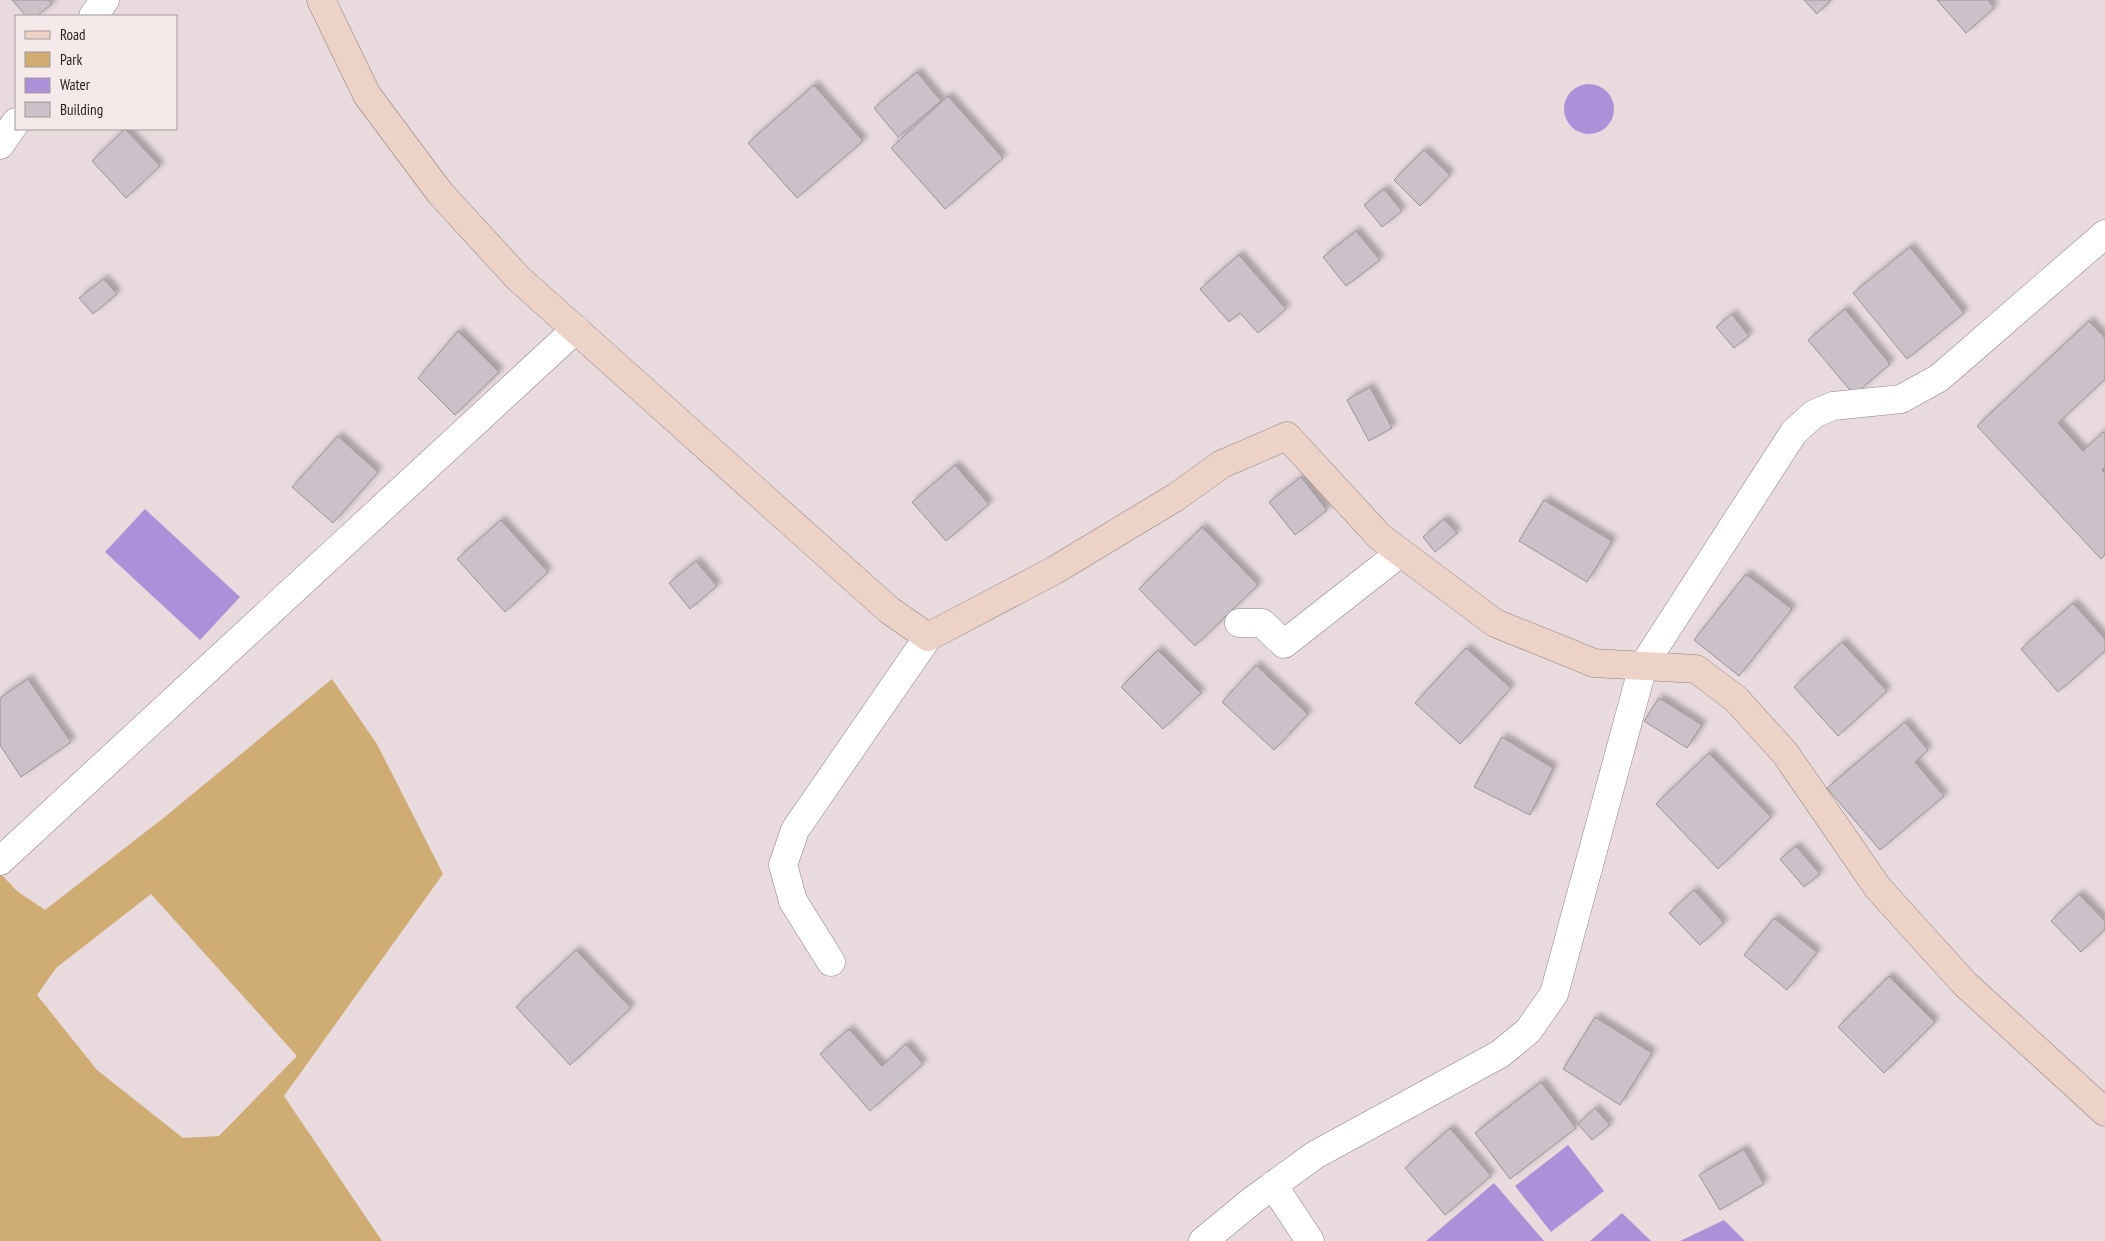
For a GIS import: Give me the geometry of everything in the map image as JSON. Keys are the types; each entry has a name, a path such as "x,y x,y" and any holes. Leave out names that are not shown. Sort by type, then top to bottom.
{"street":[{"path":"94,15 105,0"},
{"path":"321,0 367,95 440,193 518,278 889,610 928,637"},
{"path":"0,145 15,123"},
{"path":"1203,1241 1315,1156 1500,1054 1528,1031 1554,994 1643,666 1794,432 1814,414 1833,406 1901,399 1938,378 2105,234"},
{"path":"0,861 576,330"},
{"path":"831,962 793,901 783,865 795,830 928,637 1055,570 1176,498 1222,464 1287,436 1380,537 1494,623 1594,663 1696,668 1736,699 1786,752 1878,888 1965,984 2105,1112"},
{"path":"1239,623 1262,623 1284,644 1400,553"},
{"path":"1274,1186 1310,1241"}],"green space":[{"path":"332,679 377,744 443,874 284,1096 382,1241 0,1241 0,873 17,891 45,910 166,816","holes":["151,894 297,1056 219,1136 183,1138 97,1070 37,995 56,968"]}],"water":[{"path":"1589,84 1607,91 1614,109 1607,127 1589,134 1571,127 1564,109 1571,91"},
{"path":"145,509 240,597 200,640 105,552"},
{"path":"1568,1145 1604,1191 1551,1232 1515,1186"},
{"path":"1494,1183 1544,1241 1426,1241"},
{"path":"1622,1213 1651,1241 1590,1241"},
{"path":"1724,1220 1745,1241 1680,1241"}],"building":[{"path":"12,0 49,0 52,4 38,15 25,15"},
{"path":"1804,0 1831,0 1817,14"},
{"path":"1937,0 1988,0 1994,8 1966,33"},
{"path":"917,72 941,101 898,137 874,108"},
{"path":"814,85 863,141 797,198 748,143"},
{"path":"948,96 1003,158 945,209 891,148"},
{"path":"126,130 160,166 126,198 92,161"},
{"path":"1424,150 1450,175 1420,206 1394,180"},
{"path":"1384,189 1402,211 1382,227 1364,205"},
{"path":"1356,231 1380,260 1346,286 1323,257"},
{"path":"1910,247 1964,313 1907,359 1853,293"},
{"path":"1239,255 1286,309 1258,333 1240,313 1229,322 1200,289"},
{"path":"104,279 117,294 93,314 79,298"},
{"path":"1845,309 1890,364 1854,395 1808,340"},
{"path":"1732,314 1749,336 1734,348 1716,327"},
{"path":"2089,321 2105,338 2105,379 2058,423 2083,451 2103,432 2105,434 2105,467 2102,470 2105,473 2105,555 2101,559 1977,426"},
{"path":"458,331 499,372 455,415 418,378"},
{"path":"1370,387 1392,428 1369,441 1347,400"},
{"path":"338,436 378,472 333,523 292,487"},
{"path":"955,465 989,504 946,541 912,502"},
{"path":"1301,477 1327,510 1295,535 1269,502"},
{"path":"1544,500 1612,541 1587,582 1519,541"},
{"path":"1444,519 1457,533 1435,552 1423,537"},
{"path":"501,520 548,572 505,612 457,559"},
{"path":"1202,527 1258,585 1195,646 1139,589"},
{"path":"696,561 717,586 690,609 669,583"},
{"path":"1746,574 1792,609 1739,676 1694,640"},
{"path":"2073,603 2105,639 2105,651 2058,692 2021,649"},
{"path":"1842,642 1887,691 1838,736 1794,687"},
{"path":"1466,648 1511,688 1460,744 1415,703"},
{"path":"1158,650 1201,693 1163,729 1121,687"},
{"path":"1256,665 1308,714 1274,750 1222,702"},
{"path":"28,679 71,742 21,777 0,745 0,698"},
{"path":"1659,698 1702,725 1687,748 1644,721"},
{"path":"1905,722 1928,750 1915,762 1944,796 1880,850 1827,788"},
{"path":"1502,737 1553,768 1530,815 1474,787"},
{"path":"1709,753 1771,817 1718,869 1656,804"},
{"path":"1796,846 1820,874 1804,887 1780,859"},
{"path":"1694,890 1724,923 1700,945 1669,913"},
{"path":"2079,894 2105,921 2105,929 2081,952 2051,921"},
{"path":"1774,918 1817,952 1787,990 1744,955"},
{"path":"576,950 631,1008 570,1065 516,1007"},
{"path":"1889,976 1935,1022 1884,1073 1838,1027"},
{"path":"1595,1017 1652,1053 1620,1105 1563,1069"},
{"path":"849,1029 882,1066 906,1044 923,1064 870,1111 820,1054"},
{"path":"1541,1082 1576,1128 1510,1179 1475,1133"},
{"path":"1595,1108 1610,1125 1592,1140 1578,1124"},
{"path":"1450,1128 1491,1176 1445,1215 1405,1168"},
{"path":"1744,1149 1764,1184 1720,1210 1699,1175"}]}
